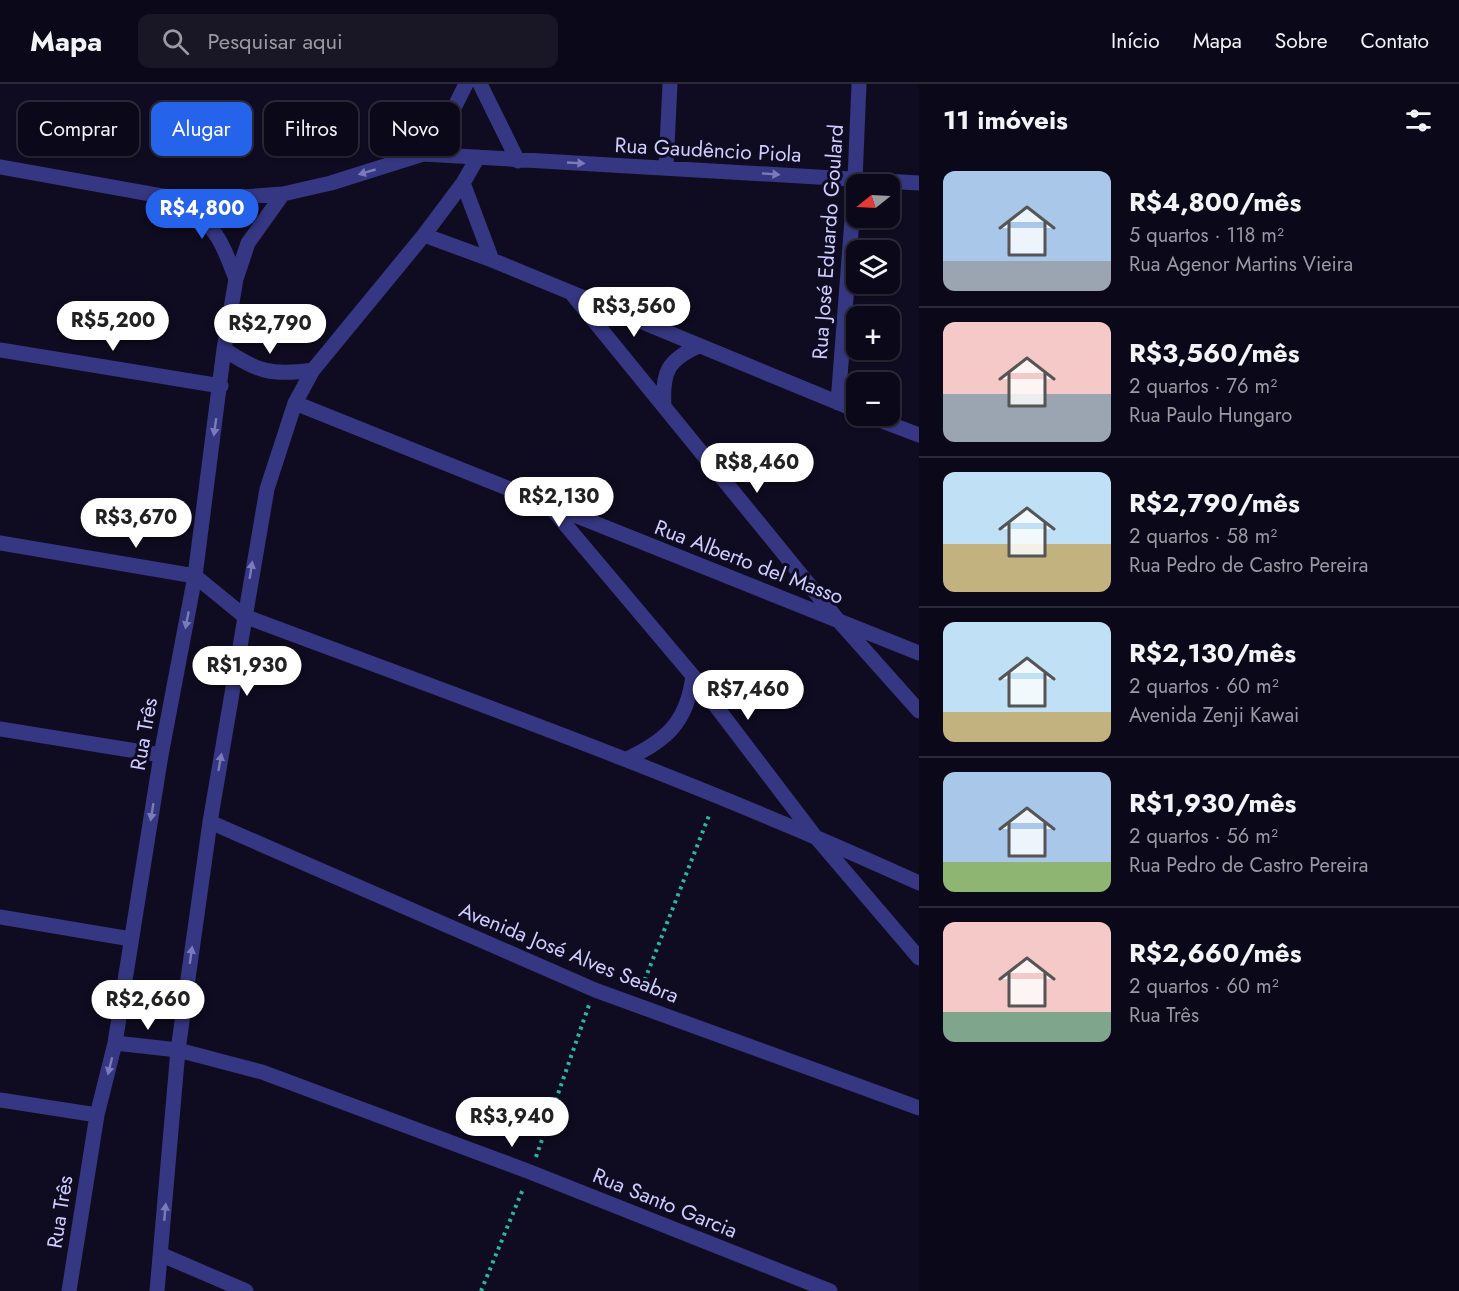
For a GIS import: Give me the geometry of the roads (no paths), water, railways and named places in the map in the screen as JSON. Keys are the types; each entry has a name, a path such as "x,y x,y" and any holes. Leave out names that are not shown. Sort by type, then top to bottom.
{"street":[{"path":"457,102 466,84"},
{"path":"480,84 518,161"},
{"path":"666,167 669,84"},
{"name":"Rua José Eduardo Goulard","path":"855,174 859,84"},
{"path":"0,167 173,198 214,199 283,194 331,183 417,156"},
{"name":"Rua Gaudêncio Piola","path":"460,156 846,179"},
{"path":"157,1291 162,1255 178,1050 210,822 267,489 295,403 314,370 424,235 463,183 478,157"},
{"name":"Rua Gaudêncio Piola","path":"900,182 919,183"},
{"path":"463,183 492,260"},
{"name":"Rua Três","path":"69,1291 97,1115 115,1043 160,756 195,576 224,349 236,279 248,243 283,194"},
{"path":"173,198 208,222 223,243 236,279"},
{"name":"Rua José Eduardo Goulard","path":"838,403 851,228"},
{"path":"424,235 492,260 846,406"},
{"path":"573,295 837,619 919,711"},
{"path":"664,406 663,388 670,366 684,353 699,346"},
{"path":"224,349 260,370 292,374 314,370"},
{"path":"0,350 221,386"},
{"name":"Rua Alberto del Masso","path":"295,403 550,507 919,652"},
{"path":"896,426 919,435"},
{"path":"550,507 693,676 814,835 919,958"},
{"path":"0,543 195,576 244,616 627,759 814,835 919,883"},
{"path":"627,759 667,737 680,719 691,697 693,676"},
{"path":"0,729 160,756"},
{"name":"Avenida José Alves Seabra","path":"210,822 595,990 919,1108"},
{"path":"0,917 131,939"},
{"name":"Rua Santo Garcia","path":"115,1043 178,1050 262,1072 530,1172 830,1291"},
{"path":"0,1100 97,1115"},
{"path":"162,1255 246,1291"}]}
